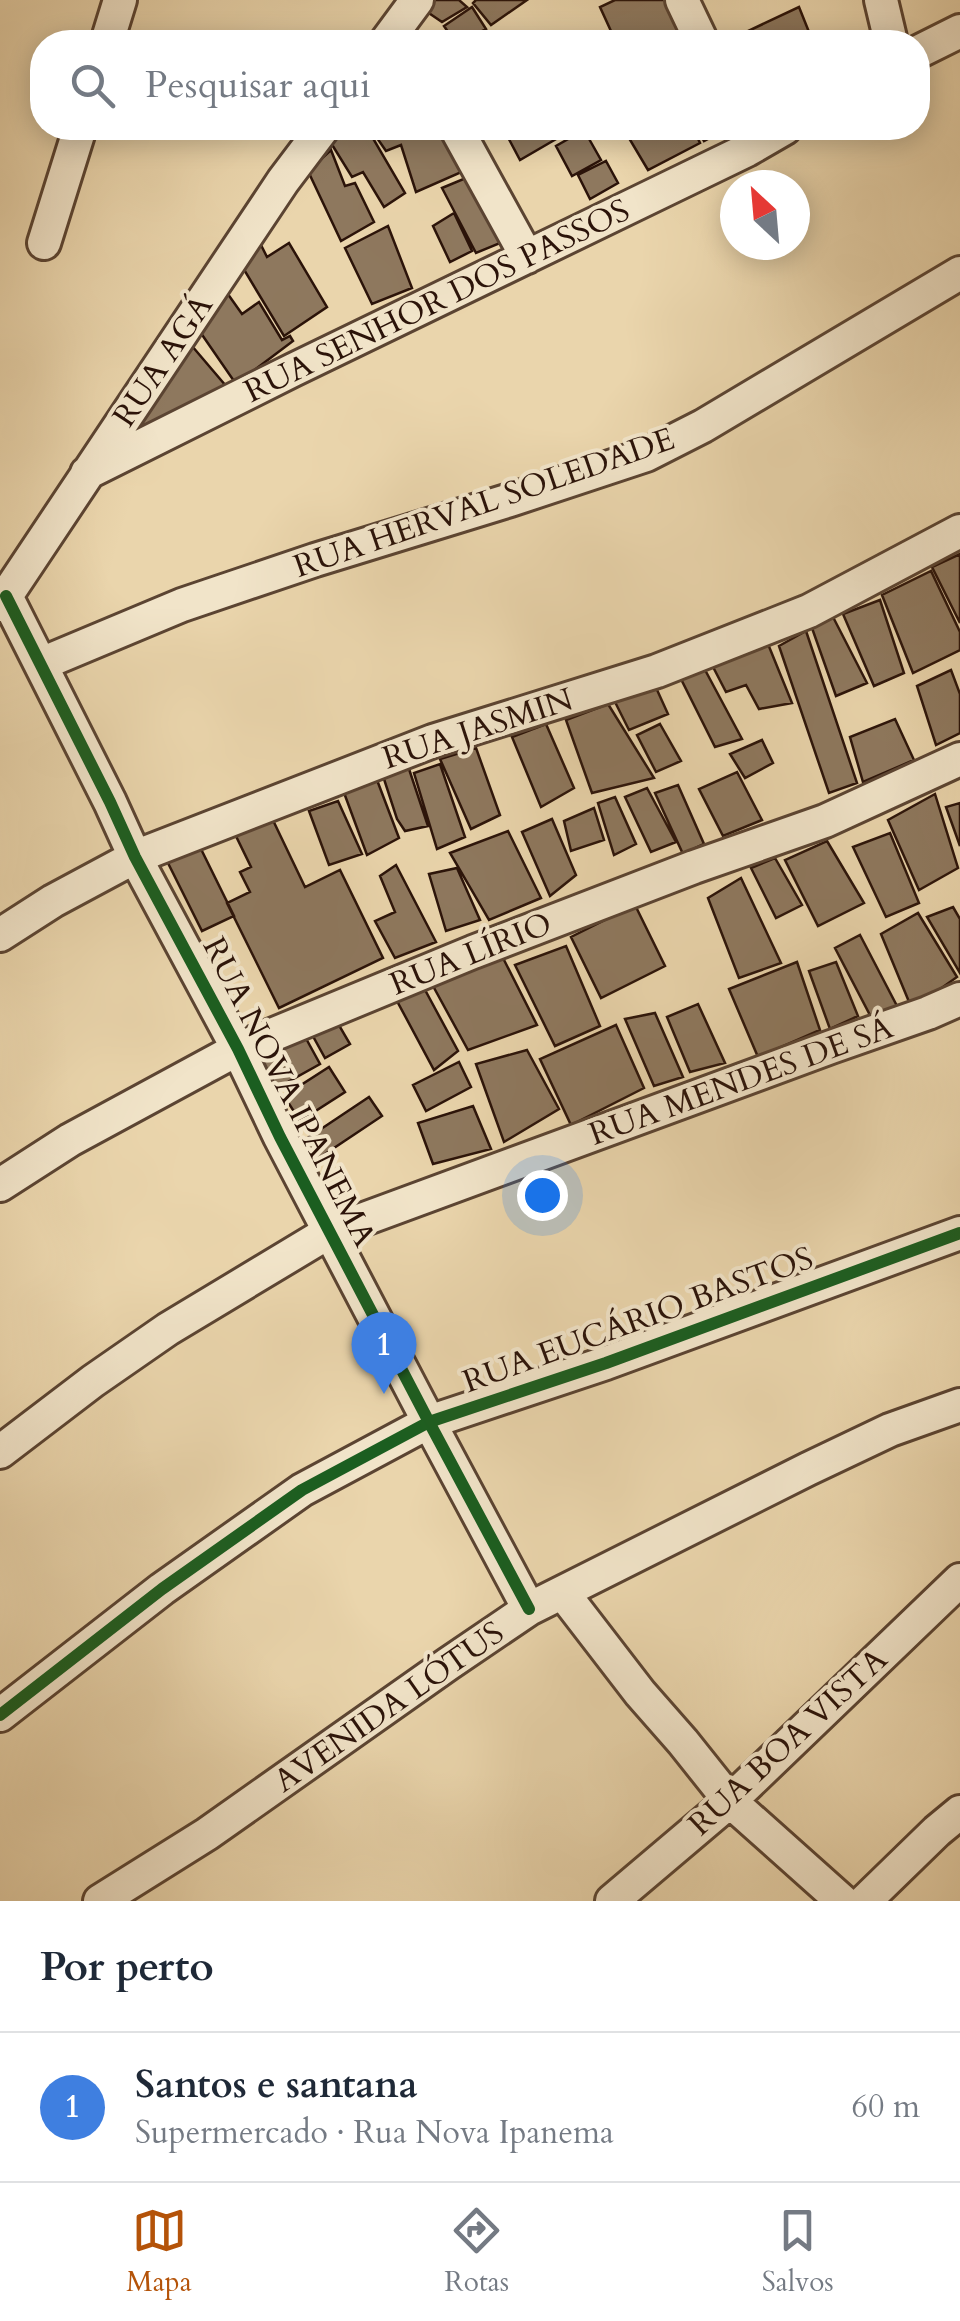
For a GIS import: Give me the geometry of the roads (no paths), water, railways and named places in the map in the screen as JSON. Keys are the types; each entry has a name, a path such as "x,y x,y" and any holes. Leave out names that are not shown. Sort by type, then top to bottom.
{"street":[{"path":"111,30 120,0"},
{"path":"682,0 696,30"},
{"path":"881,0 888,30"},
{"path":"930,46 960,31"},
{"path":"44,243 76,140"},
{"name":"RUA AGÁ","path":"3,601 314,140"},
{"path":"463,140 526,257"},
{"name":"RUA SENHOR DOS PASSOS","path":"88,473 526,257 740,140"},
{"name":"RUA HERVAL SOLEDADE","path":"41,664 182,604 646,455 703,426 960,274"},
{"name":"RUA JASMIN","path":"0,935 53,901 135,858 432,741 657,672 792,618 960,530"},
{"name":"RUA NOVA IPANEMA","path":"3,601 41,664 135,858 529,1610"},
{"name":"RUA LÍRIO","path":"0,1185 70,1140 238,1049 473,952 825,821 960,758"},
{"name":"RUA MENDES DE SÁ","path":"0,1452 168,1329 329,1232 960,999"},
{"name":"RUA EUCÁRIO BASTOS","path":"0,1714 162,1589 302,1490 429,1422 606,1363 960,1232"},
{"name":"AVENIDA LÓTUS","path":"100,1901 207,1834 529,1610 808,1468 890,1430 960,1405"},
{"name":"RUA BOA VISTA","path":"612,1901 730,1801 960,1580"},
{"path":"564,1593 640,1694 730,1801 842,1901"},
{"path":"864,1901 960,1812"}],"place":[{"name":"Santos e santana","path":"384,1394"}]}
